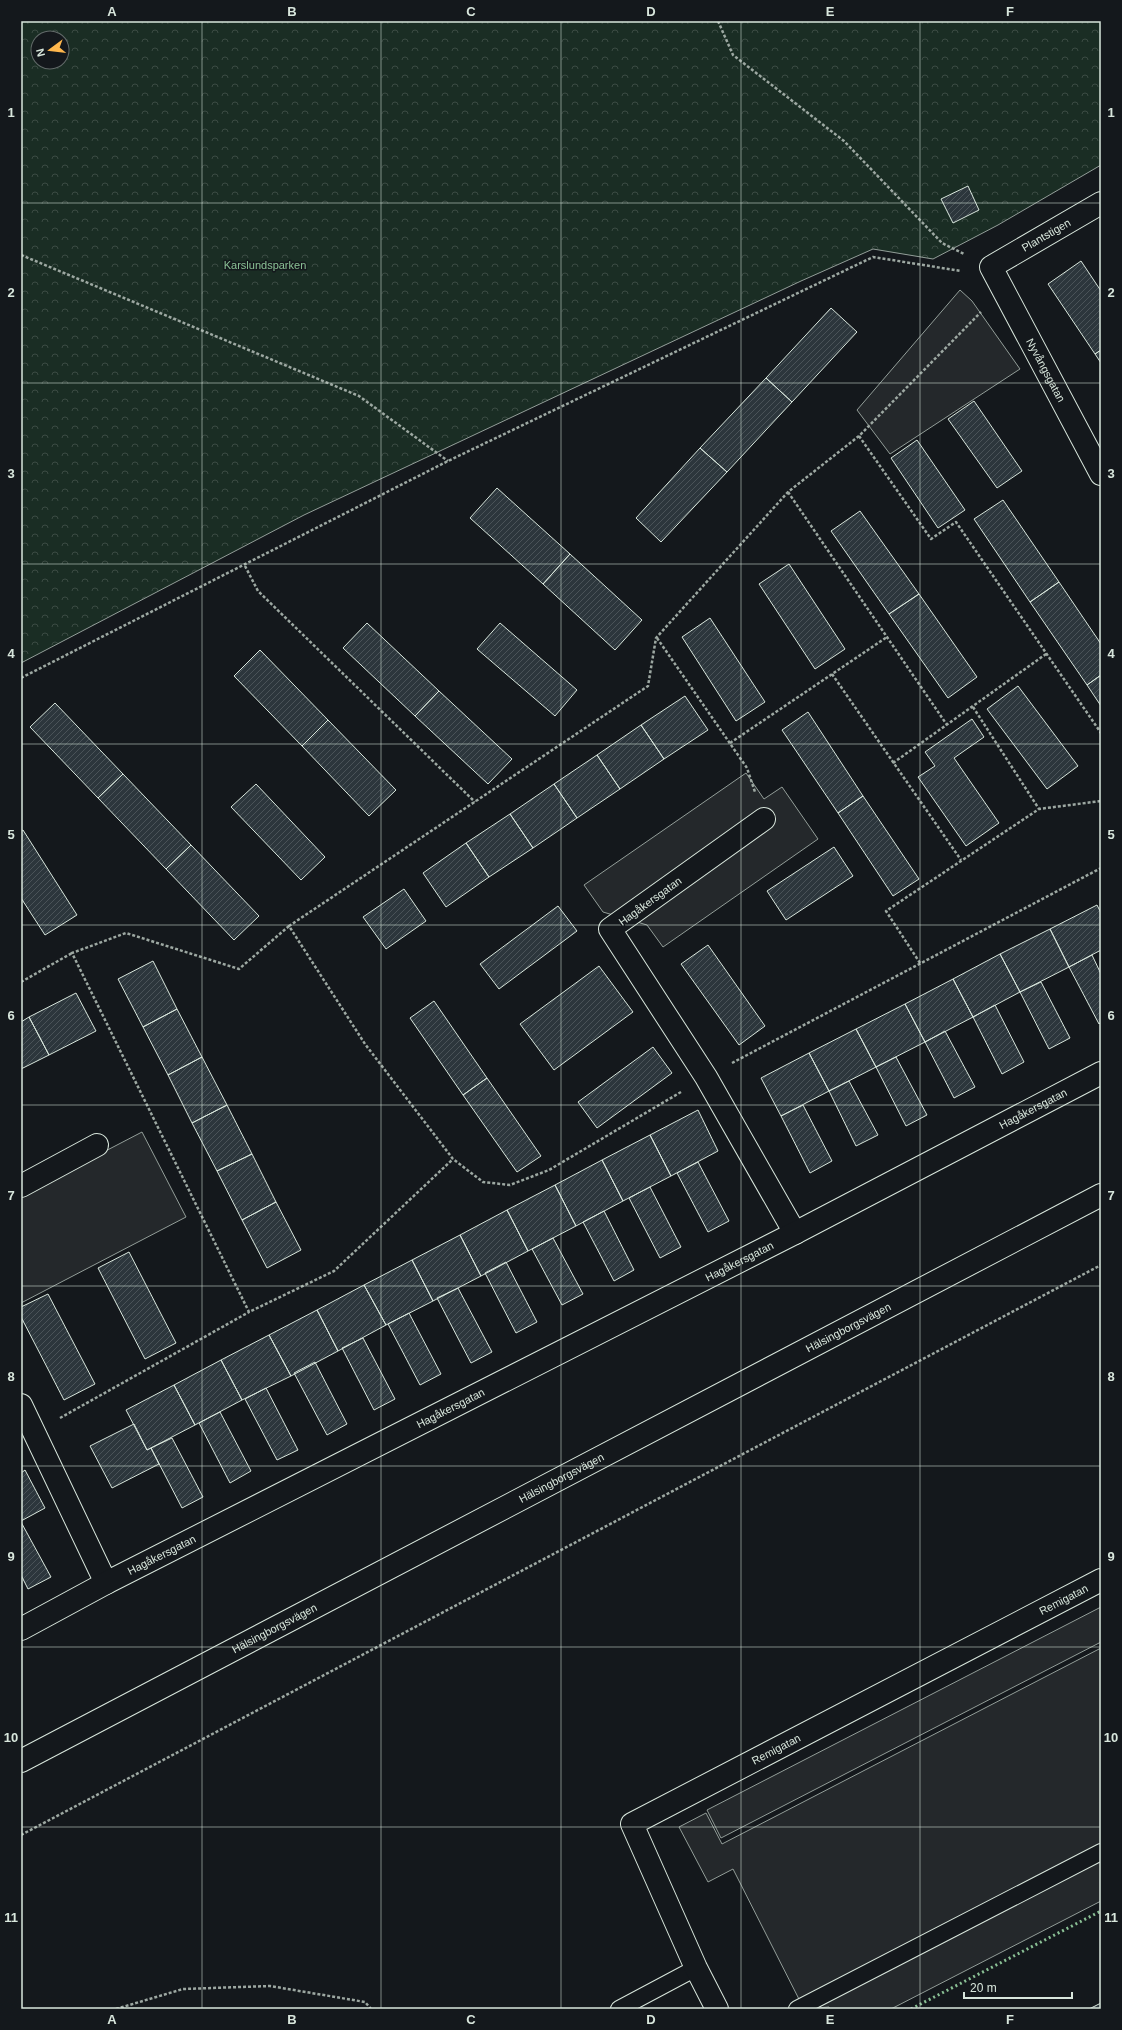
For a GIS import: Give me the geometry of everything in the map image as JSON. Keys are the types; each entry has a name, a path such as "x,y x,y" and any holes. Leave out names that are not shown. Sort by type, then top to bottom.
{"street":[{"name":"Plantstigen","path":"991,267 1101,203"},
{"name":"Nyvångsgatan","path":"991,267 1101,474"},
{"name":"Hagåkersgatan","path":"764,819 610,929 706,1077 795,1233"},
{"name":"Hagåkersgatan","path":"21,1629 106,1584 795,1233 1101,1073"},
{"path":"21,1186 97,1146"},
{"name":"Hälsingborgsvägen","path":"21,1761 1101,1195"},
{"path":"21,1405 106,1584"},
{"name":"Remigatan","path":"717,2009 696,1968 632,1824 1101,1580"}],"lane":[{"path":"797,2009 1101,1852"},
{"path":"619,2009 696,1968"}],"path":[{"path":"718,21 732,55 844,141 942,243 991,267"},
{"path":"21,254 359,396 448,461"},
{"path":"21,678 245,566 448,461 873,257 959,272 991,267"},
{"path":"21,982 72,953 126,932 238,969 289,926 648,686 656,638 788,492 859,436 981,312 991,267"},
{"path":"859,436 931,539 956,522 1101,733"},
{"path":"788,492 947,725"},
{"path":"245,566 258,591 474,802"},
{"path":"730,744 887,637"},
{"path":"656,638 747,768 764,819"},
{"path":"894,763 1046,654"},
{"path":"832,674 961,860"},
{"path":"973,707 1039,809"},
{"path":"920,963 886,911 1039,809 1101,801"},
{"path":"289,926 365,1044 453,1159 484,1182 510,1185 549,1170 706,1077 797,1027 1101,868 1101,860"},
{"path":"72,953 249,1312"},
{"path":"35,1432 249,1312 334,1271 453,1159"},
{"path":"21,1835 1101,1265"},
{"path":"116,2009 183,1989 270,1986 365,2002 371,2009"}],"green space":[{"name":"Karslundsparken","path":"21,21 1101,21 1101,165 998,225 933,259 873,249 801,281 304,515 21,663"}],"shaded area":[{"path":"960,290 972,301 1020,369 890,454 857,410"},
{"path":"746,773 764,799 782,787 818,839 663,947 647,925 603,912 584,885"},
{"path":"142,1132 186,1217 21,1303 21,1195"},
{"path":"1101,1607 1101,1642 721,1838 707,1810"},
{"path":"1101,1648 1101,1901 891,2009 830,2009 829,2007 804,2009 733,1869 708,1882 679,1827 706,1813 722,1844"}],"building":[{"path":"968,186 979,210 953,223 941,199"},
{"path":"1081,261 1101,291 1101,350 1095,354 1048,284"},
{"path":"831,308 857,332 792,402 766,378"},
{"path":"1101,350 1101,363 1095,354"},
{"path":"766,378 792,402 727,472 700,448"},
{"path":"974,401 1022,471 997,488 948,419"},
{"path":"917,440 965,510 938,528 891,458"},
{"path":"700,448 727,472 661,542 636,518"},
{"path":"497,488 570,554 543,584 470,518"},
{"path":"1003,500 1059,582 1030,602 974,519"},
{"path":"860,511 919,594 889,614 831,531"},
{"path":"570,554 642,620 615,650 543,584"},
{"path":"789,564 845,649 815,669 759,584"},
{"path":"1059,582 1101,644 1101,675 1087,685 1030,602"},
{"path":"919,594 977,677 948,698 889,614"},
{"path":"710,618 765,702 736,721 682,637"},
{"path":"367,623 439,691 415,716 343,648"},
{"path":"500,623 577,690 555,716 477,649"},
{"path":"260,650 328,720 302,746 234,676"},
{"path":"1101,675 1101,706 1087,685"},
{"path":"1018,686 1078,766 1047,789 987,709"},
{"path":"439,691 512,759 488,784 415,716"},
{"path":"685,696 708,730 664,759 641,725"},
{"path":"55,703 123,774 98,798 30,727"},
{"path":"808,712 863,796 838,813 782,730"},
{"path":"972,719 984,737 954,758 999,823 966,846 918,777 935,766 925,752"},
{"path":"328,720 396,790 369,816 302,746"},
{"path":"641,725 664,759 620,789 597,755"},
{"path":"597,755 620,789 577,818 554,784"},
{"path":"123,774 191,845 166,869 98,798"},
{"path":"256,784 325,857 301,880 231,807"},
{"path":"554,784 577,818 533,848 510,814"},
{"path":"863,796 919,879 893,896 838,813"},
{"path":"510,814 533,848 489,877 466,843"},
{"path":"23,830 77,915 45,935 21,898 21,831"},
{"path":"466,843 489,877 446,907 423,873"},
{"path":"191,845 259,916 234,940 166,869"},
{"path":"834,847 853,876 786,920 767,891"},
{"path":"404,889 426,921 386,949 363,917"},
{"path":"1097,905 1101,913 1101,950 1069,967 1050,929"},
{"path":"558,906 577,931 499,989 480,964"},
{"path":"1050,929 1069,967 1020,992 1000,954"},
{"path":"708,945 765,1026 739,1045 681,964"},
{"path":"1000,954 1020,992 973,1017 953,979"},
{"path":"1092,955 1101,974 1101,1022 1099,1024 1069,967"},
{"path":"153,961 177,1009 143,1027 118,979"},
{"path":"599,966 633,1012 554,1070 520,1024"},
{"path":"953,979 973,1017 925,1042 905,1004"},
{"path":"1041,982 1070,1038 1049,1049 1020,992"},
{"path":"76,993 96,1031 49,1055 29,1017"},
{"path":"434,1001 487,1078 463,1095 410,1018"},
{"path":"905,1004 925,1042 876,1067 856,1029"},
{"path":"995,1005 1024,1062 1002,1074 973,1017"},
{"path":"177,1009 202,1057 168,1075 143,1027"},
{"path":"29,1017 49,1055 21,1069 21,1022"},
{"path":"856,1029 876,1067 829,1091 809,1053"},
{"path":"945,1031 975,1087 954,1098 925,1042"},
{"path":"653,1047 672,1073 597,1128 578,1102"},
{"path":"809,1053 829,1091 781,1116 761,1078"},
{"path":"202,1057 227,1105 192,1123 168,1075"},
{"path":"896,1057 927,1115 906,1126 876,1067"},
{"path":"487,1078 541,1156 517,1172 463,1095"},
{"path":"849,1081 878,1135 856,1146 829,1091"},
{"path":"227,1105 252,1154 217,1171 192,1123"},
{"path":"803,1105 832,1161 810,1173 781,1116"},
{"path":"698,1110 718,1151 671,1176 650,1135"},
{"path":"650,1135 671,1176 623,1201 602,1160"},
{"path":"252,1154 276,1202 242,1220 217,1171"},
{"path":"602,1160 623,1201 576,1226 555,1185"},
{"path":"698,1162 729,1221 708,1232 677,1173"},
{"path":"555,1185 576,1226 528,1251 507,1210"},
{"path":"650,1187 681,1247 660,1258 629,1198"},
{"path":"276,1202 301,1250 267,1268 242,1220"},
{"path":"507,1210 528,1251 481,1276 460,1235"},
{"path":"604,1211 634,1270 614,1281 583,1222"},
{"path":"460,1235 481,1276 433,1301 412,1260"},
{"path":"553,1238 583,1294 562,1305 532,1249"},
{"path":"129,1252 176,1343 145,1359 98,1268"},
{"path":"412,1260 433,1301 386,1325 364,1285"},
{"path":"506,1262 537,1322 516,1333 485,1273"},
{"path":"364,1285 386,1325 338,1351 317,1310"},
{"path":"458,1288 492,1352 471,1363 437,1298"},
{"path":"48,1294 95,1384 64,1400 21,1317 21,1307"},
{"path":"317,1310 338,1351 291,1376 269,1335"},
{"path":"409,1313 441,1374 420,1385 388,1324"},
{"path":"269,1335 291,1376 242,1400 221,1360"},
{"path":"363,1338 395,1399 374,1410 342,1348"},
{"path":"221,1360 242,1400 195,1425 174,1385"},
{"path":"315,1362 347,1424 327,1435 294,1373"},
{"path":"174,1385 195,1425 147,1450 126,1410"},
{"path":"266,1388 298,1450 277,1460 245,1399"},
{"path":"220,1412 251,1471 230,1483 199,1423"},
{"path":"134,1424 147,1450 151,1448 159,1464 112,1488 90,1446"},
{"path":"172,1438 203,1497 182,1508 151,1448"},
{"path":"25,1470 45,1508 21,1521 21,1473"},
{"path":"21,1522 51,1577 28,1589 21,1575"},
{"path":"1101,2003 1101,2009 1089,2009"}],"hedge":[{"path":"911,2009 1101,1911"}]}
